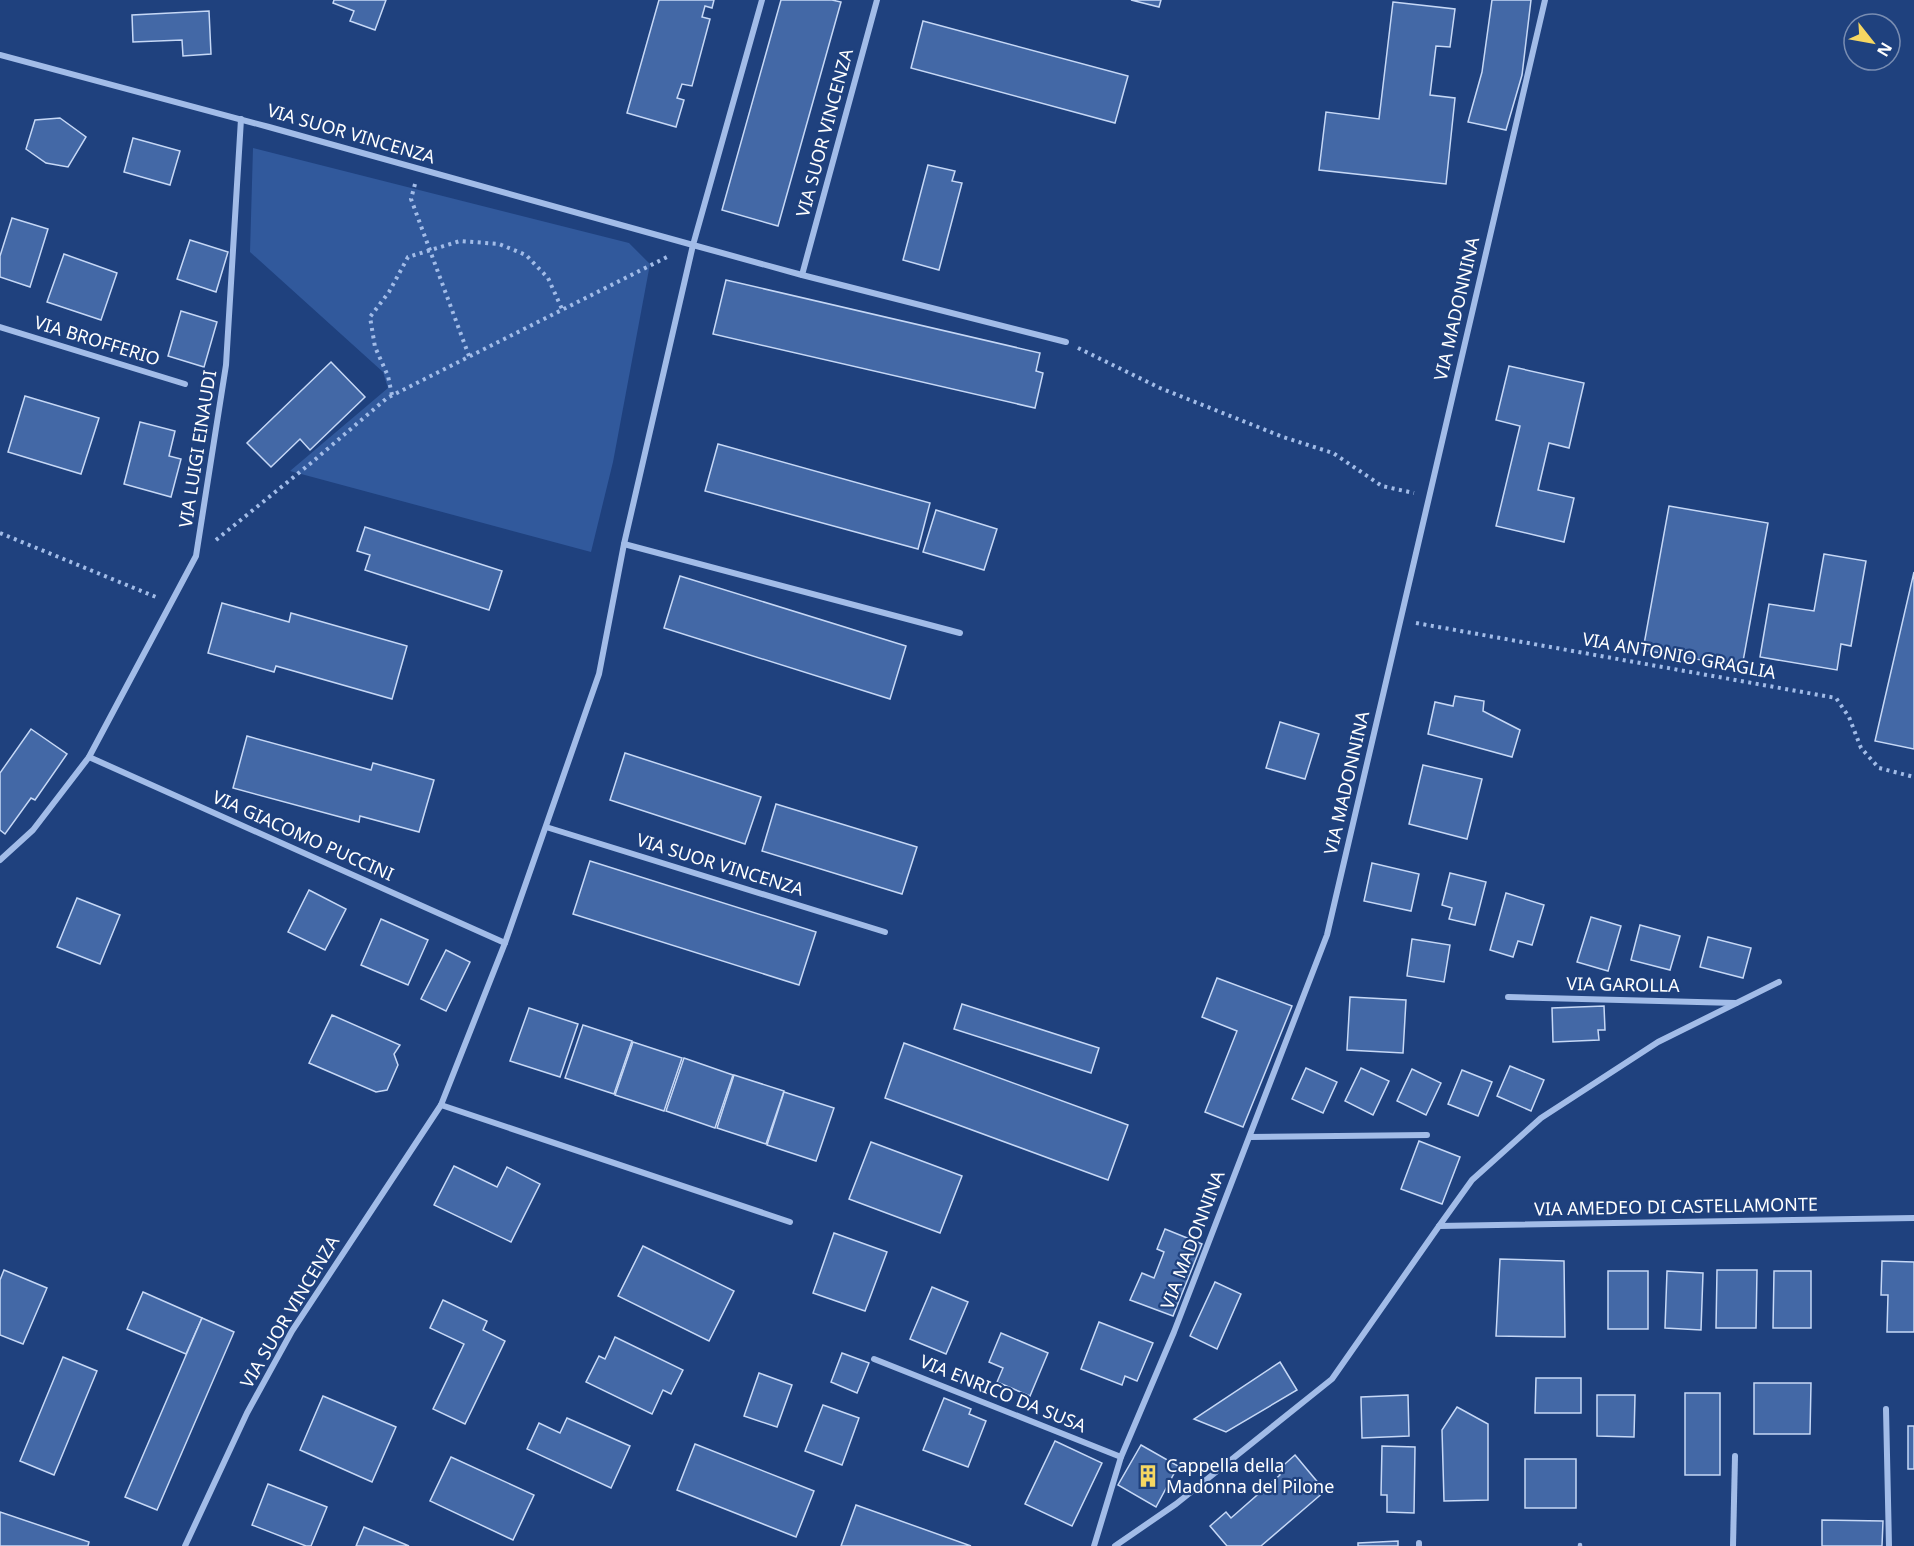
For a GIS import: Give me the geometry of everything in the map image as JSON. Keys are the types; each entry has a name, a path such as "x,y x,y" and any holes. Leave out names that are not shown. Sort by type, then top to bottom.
{"street":[{"name":"VIA SUOR VINCENZA","path":"185,1546 246,1413 292,1331 441,1105 505,942 599,675 624,544 693,245 762,0"},
{"name":"VIA SUOR VINCENZA","path":"802,275 877,0"},
{"name":"VIA MADONNINA","path":"1094,1546 1121,1457 1174,1332 1327,935 1545,0"},
{"name":"VIA SUOR VINCENZA","path":"0,55 241,119 802,275 1066,342"},
{"name":"VIA LUIGI EINAUDI","path":"0,860 33,830 89,757 196,556 226,365 241,119"},
{"name":"VIA BROFFERIO","path":"0,327 185,384"},
{"path":"624,544 960,633"},
{"name":"VIA GIACOMO PUCCINI","path":"89,757 505,942"},
{"name":"VIA SUOR VINCENZA","path":"546,827 885,932"},
{"path":"1115,1546 1176,1504 1332,1379 1472,1180 1541,1118 1658,1042 1779,982"},
{"name":"VIA GAROLLA","path":"1508,997 1737,1003"},
{"path":"441,1105 790,1222"},
{"path":"1250,1137 1427,1135"},
{"name":"VIA AMEDEO DI CASTELLAMONTE","path":"1439,1226 1914,1218"},
{"name":"VIA ENRICO DA SUSA","path":"873,1359 1121,1457"},
{"path":"1886,1409 1889,1546"},
{"path":"1733,1546 1736,1456"}],"path":[{"path":"420,169 411,199 469,356"},
{"path":"392,395 388,376 375,347 370,317 389,292 408,257 460,241 498,244 526,255 548,278 562,309"},
{"path":"196,556 392,395 650,264 693,245"},
{"path":"1066,342 1160,388 1283,437 1333,453 1382,486 1429,496"},
{"path":"0,533 171,603"},
{"name":"VIA ANTONIO GRAGLIA","path":"1400,621 1836,698 1849,717 1861,748 1879,768 1914,777"}],"shaded area":[{"path":"253,148 629,243 650,264 613,462 591,552 290,471 388,388 383,372 250,252"}],"building":[{"path":"334,0 386,0 375,30 350,21 354,11 333,3"},
{"path":"659,0 714,0 712,8 705,6 702,17 710,19 692,86 682,84 677,98 684,100 676,127 627,113"},
{"path":"781,0 841,2 778,226 722,210"},
{"path":"1131,0 1161,0 1159,7"},
{"path":"1492,0 1531,0 1522,75 1506,130 1468,122 1482,72"},
{"path":"1393,2 1455,9 1450,47 1436,46 1430,95 1455,98 1446,184 1319,170 1326,112 1379,119"},
{"path":"209,11 211,54 183,56 182,40 133,42 132,15"},
{"path":"923,21 1128,76 1115,123 911,68"},
{"path":"60,118 86,137 68,167 46,163 26,149 35,120"},
{"path":"133,138 180,151 170,185 124,172"},
{"path":"928,165 955,171 952,181 962,183 939,270 903,260"},
{"path":"12,218 48,229 30,287 0,277 0,256"},
{"path":"190,240 228,252 216,292 177,279"},
{"path":"64,254 117,273 101,320 47,302"},
{"path":"726,280 1040,353 1036,371 1043,373 1035,408 713,334"},
{"path":"181,311 217,322 204,367 168,356"},
{"path":"331,362 365,397 310,450 300,439 271,467 247,443"},
{"path":"1509,366 1584,383 1569,448 1549,443 1538,490 1574,498 1564,542 1496,526 1520,426 1496,420"},
{"path":"25,396 99,418 81,474 8,452"},
{"path":"140,422 175,431 169,456 181,459 171,497 124,484"},
{"path":"718,444 930,503 918,549 705,491"},
{"path":"1669,506 1768,523 1742,667 1643,650"},
{"path":"936,510 997,529 984,570 923,552"},
{"path":"365,527 502,571 489,610 365,570 370,555 357,551"},
{"path":"1824,554 1866,561 1851,646 1841,644 1837,670 1760,657 1769,604 1814,611"},
{"path":"1914,572 1914,749 1875,741"},
{"path":"680,576 906,646 890,699 664,628"},
{"path":"222,603 289,622 291,613 407,646 392,699 276,666 274,672 208,653"},
{"path":"1455,696 1484,701 1483,711 1520,730 1512,757 1428,734 1435,702 1453,706"},
{"path":"1280,722 1319,734 1305,779 1266,768"},
{"path":"31,729 67,754 35,800 31,798 5,834 0,830 0,773"},
{"path":"247,736 371,770 373,763 434,780 419,832 360,816 359,822 233,788"},
{"path":"625,753 761,797 745,844 610,800"},
{"path":"1423,765 1482,779 1467,839 1409,824"},
{"path":"776,804 917,847 902,894 762,851"},
{"path":"590,861 816,932 799,985 573,914"},
{"path":"1372,863 1419,874 1411,911 1364,901"},
{"path":"1450,873 1486,882 1475,925 1449,919 1452,908 1442,905"},
{"path":"309,890 346,909 325,950 288,932"},
{"path":"1506,893 1544,905 1532,945 1518,941 1513,957 1490,950"},
{"path":"77,898 120,915 100,964 57,947"},
{"path":"1591,917 1621,926 1608,971 1577,962"},
{"path":"381,919 428,940 408,985 361,965"},
{"path":"1640,925 1680,936 1670,970 1631,960"},
{"path":"1708,937 1751,948 1743,978 1700,967"},
{"path":"1412,939 1450,945 1444,982 1407,976"},
{"path":"446,950 470,962 446,1011 421,999"},
{"path":"1217,978 1292,1006 1243,1127 1205,1112 1237,1031 1202,1017"},
{"path":"1350,997 1406,1000 1403,1053 1347,1050"},
{"path":"962,1004 1099,1048 1091,1073 954,1029"},
{"path":"1604,1006 1605,1030 1598,1030 1599,1040 1553,1042 1552,1008"},
{"path":"529,1008 578,1024 560,1077 510,1061"},
{"path":"332,1015 400,1045 394,1054 398,1065 387,1090 376,1092 309,1063"},
{"path":"583,1025 632,1041 614,1094 565,1078"},
{"path":"633,1042 682,1058 664,1111 615,1095"},
{"path":"904,1043 1128,1125 1108,1180 885,1098"},
{"path":"684,1058 733,1075 715,1128 666,1111"},
{"path":"1510,1066 1544,1080 1531,1111 1497,1096"},
{"path":"1306,1068 1337,1082 1323,1113 1292,1099"},
{"path":"1361,1068 1389,1081 1373,1115 1345,1101"},
{"path":"1412,1069 1441,1083 1426,1115 1397,1101"},
{"path":"1462,1070 1492,1082 1478,1116 1448,1104"},
{"path":"734,1075 784,1091 766,1144 717,1128"},
{"path":"784,1092 834,1108 816,1161 767,1145"},
{"path":"1419,1141 1460,1157 1442,1204 1401,1189"},
{"path":"871,1142 962,1176 940,1233 849,1199"},
{"path":"454,1166 497,1187 507,1167 540,1184 511,1242 434,1205"},
{"path":"1165,1229 1202,1244 1173,1316 1130,1300 1142,1273 1154,1278 1164,1252 1157,1249"},
{"path":"834,1233 887,1252 865,1311 813,1293"},
{"path":"643,1246 734,1291 709,1341 618,1296"},
{"path":"1500,1259 1564,1261 1565,1337 1496,1336"},
{"path":"1882,1261 1914,1262 1914,1332 1887,1332 1888,1295 1881,1295"},
{"path":"4,1270 47,1288 23,1344 0,1335 0,1280"},
{"path":"1717,1270 1757,1270 1756,1328 1716,1328"},
{"path":"1608,1271 1648,1271 1648,1329 1608,1329"},
{"path":"1667,1271 1703,1273 1701,1330 1665,1328"},
{"path":"1774,1271 1811,1271 1811,1328 1773,1328"},
{"path":"1215,1282 1241,1294 1217,1349 1190,1336"},
{"path":"932,1287 968,1302 946,1354 910,1339"},
{"path":"143,1292 202,1318 186,1354 127,1329"},
{"path":"443,1300 487,1321 483,1330 505,1341 465,1424 433,1409 464,1344 430,1328"},
{"path":"202,1318 234,1332 157,1510 125,1497"},
{"path":"1099,1322 1153,1343 1137,1381 1125,1376 1122,1385 1081,1369"},
{"path":"1001,1333 1048,1353 1030,1396 997,1382 1003,1368 989,1362"},
{"path":"615,1337 683,1370 671,1394 663,1390 652,1414 586,1382 599,1356 605,1359"},
{"path":"842,1353 869,1363 857,1393 831,1382"},
{"path":"63,1357 97,1371 54,1475 20,1461"},
{"path":"1280,1362 1297,1390 1226,1432 1194,1419"},
{"path":"759,1373 792,1385 777,1427 744,1416"},
{"path":"1536,1378 1581,1378 1581,1413 1535,1413"},
{"path":"1754,1383 1811,1383 1810,1434 1754,1434"},
{"path":"1685,1393 1720,1393 1720,1475 1685,1475"},
{"path":"1408,1395 1409,1436 1362,1438 1361,1397"},
{"path":"1597,1395 1635,1395 1634,1437 1597,1436"},
{"path":"323,1396 396,1427 372,1482 300,1450"},
{"path":"944,1398 971,1409 969,1414 986,1421 968,1467 923,1450"},
{"path":"823,1405 859,1418 842,1465 805,1451"},
{"path":"1457,1407 1488,1424 1488,1500 1444,1501 1442,1430"},
{"path":"567,1418 630,1446 611,1488 527,1449 539,1423 560,1433"},
{"path":"1908,1426 1914,1426 1914,1469 1908,1469"},
{"path":"1055,1441 1102,1463 1072,1526 1025,1504"},
{"path":"695,1444 814,1491 796,1537 677,1490"},
{"name":"Cappella della Madonna del Pilone","path":"1141,1445 1178,1466 1156,1507 1118,1485"},
{"path":"1382,1446 1415,1447 1414,1513 1387,1512 1387,1495 1381,1495"},
{"path":"1295,1455 1325,1491 1261,1546 1227,1546 1210,1526 1226,1512 1231,1518 1280,1475 1277,1471"},
{"path":"451,1457 534,1495 513,1540 430,1501"},
{"path":"1525,1459 1576,1459 1576,1508 1525,1508"},
{"path":"268,1484 327,1507 311,1546 252,1525"},
{"path":"856,1505 971,1546 841,1546"},
{"path":"0,1512 89,1542 88,1546 0,1546"},
{"path":"1822,1520 1883,1521 1882,1546 1822,1546"},
{"path":"364,1527 409,1546 356,1546"},
{"path":"1398,1541 1398,1546 1358,1546 1358,1543"}],"place":[{"name":"Cappella della Madonna del Pilone","path":"1148,1476"}]}
